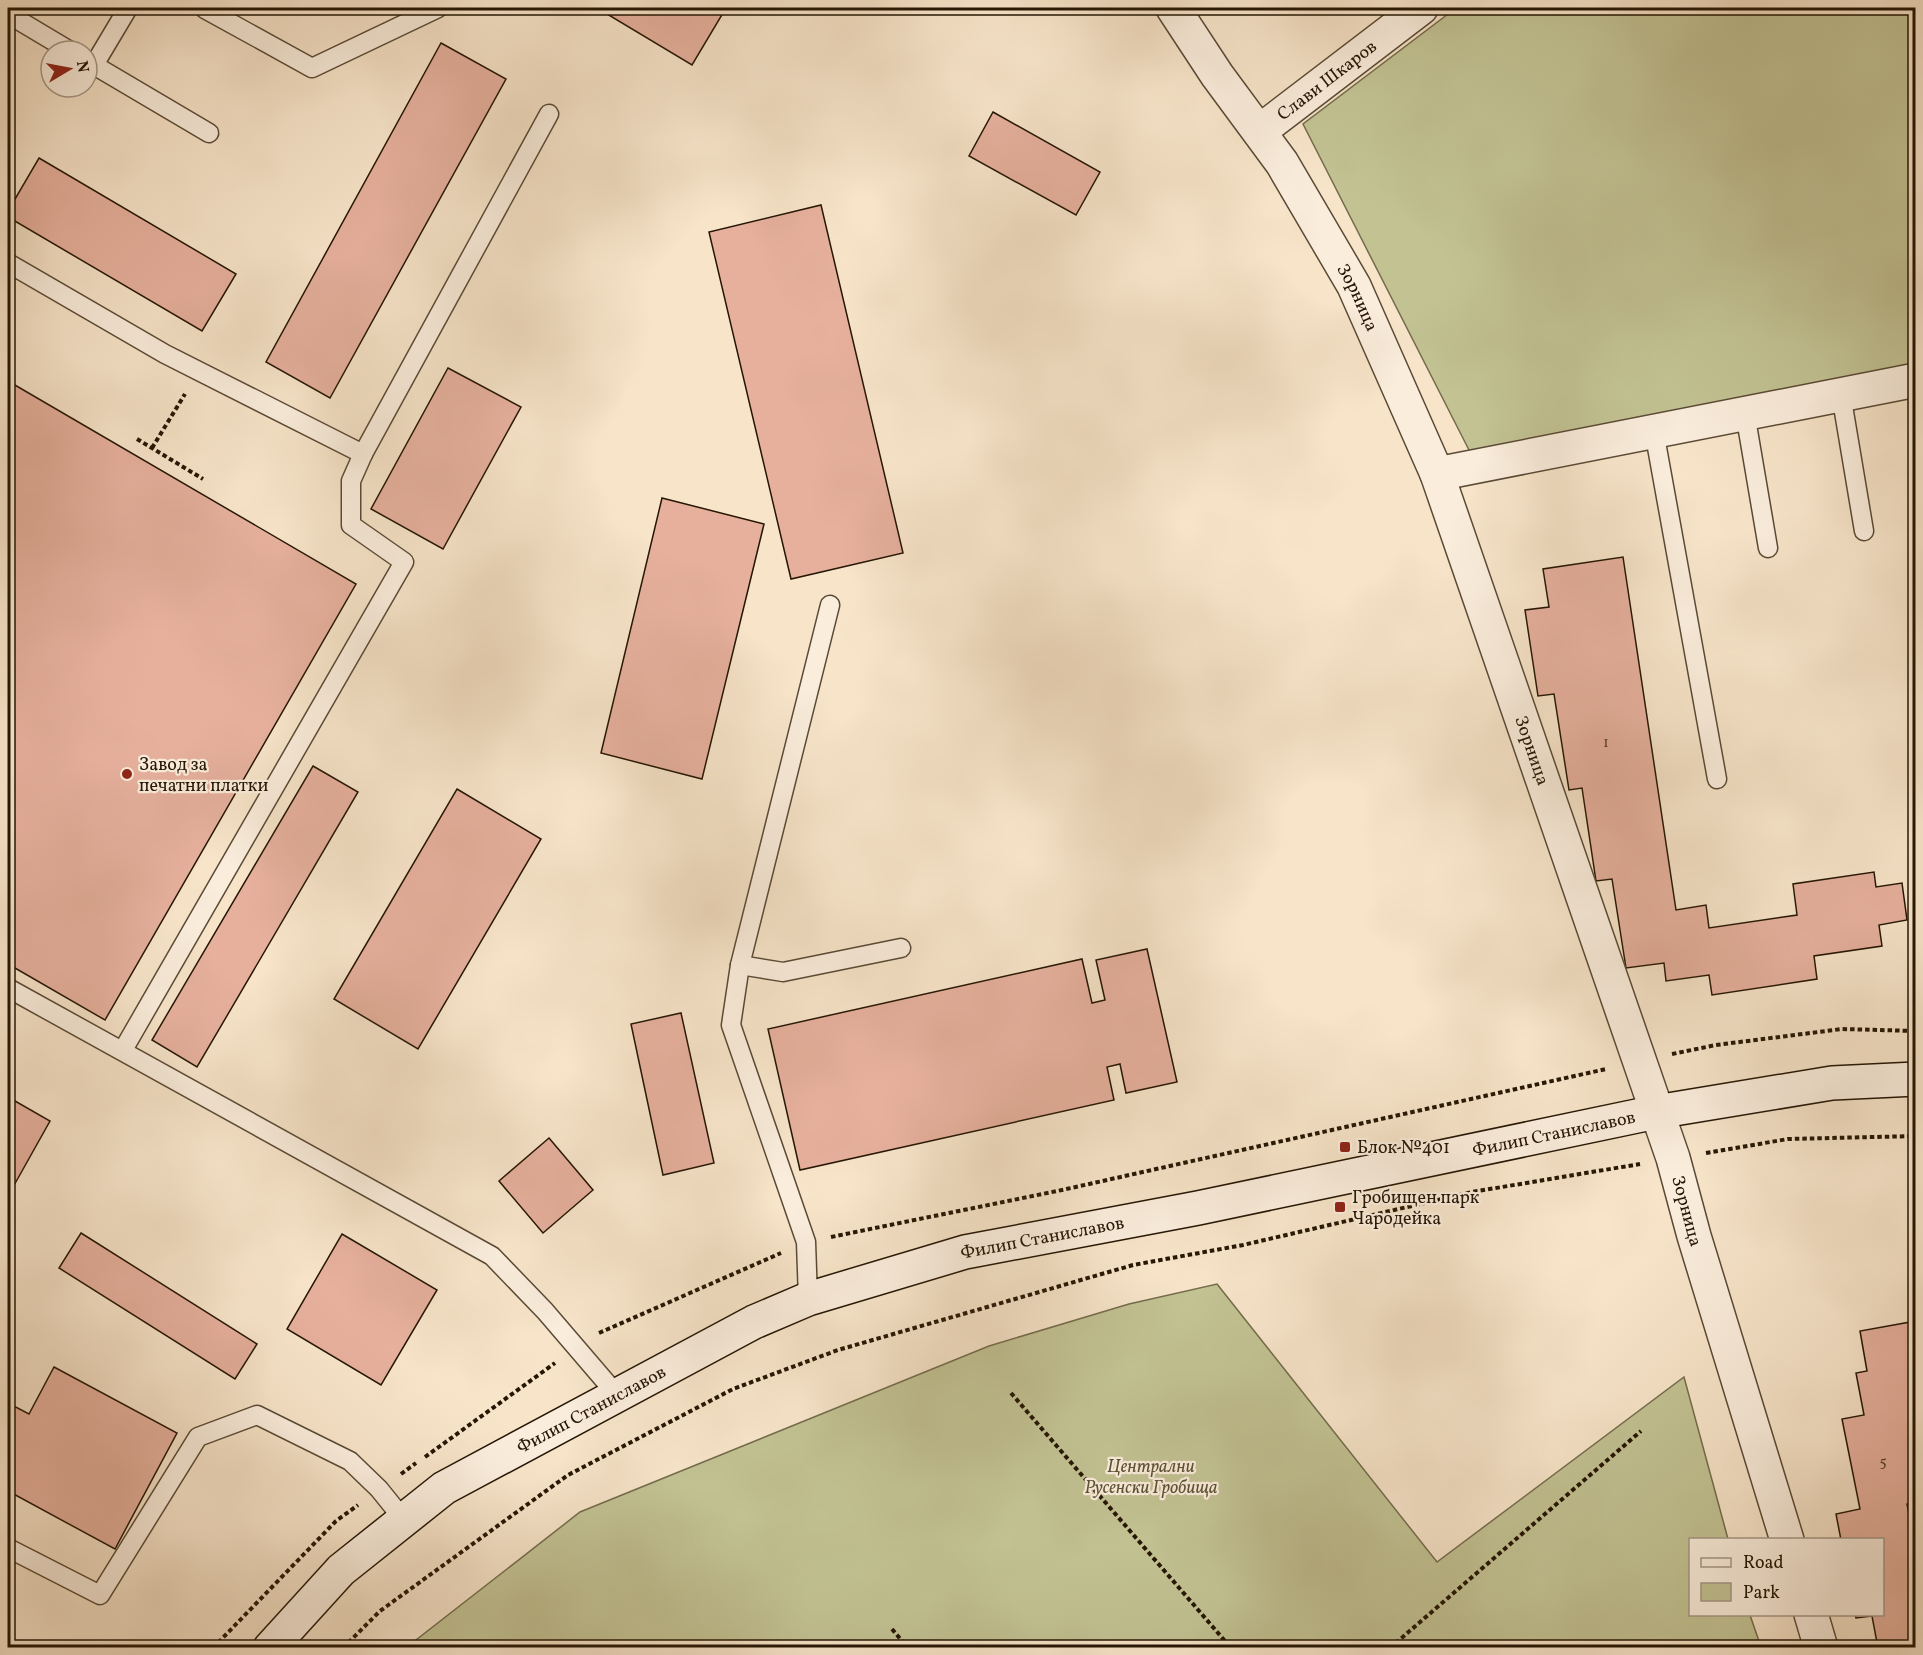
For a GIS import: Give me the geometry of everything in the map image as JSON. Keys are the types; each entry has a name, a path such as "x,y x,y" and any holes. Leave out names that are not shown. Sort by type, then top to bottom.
{"street":[{"name":"Зорница","path":"1173,8 1217,75 1282,163 1354,286 1437,474 1673,1158 1694,1236 1787,1538"},
{"name":"Слави Шкаров","path":"1260,131 1421,8"},
{"path":"1437,474 1916,380"},
{"name":"Филип Станиславов","path":"270,1647 341,1570 444,1488 754,1322 808,1299 965,1252 1198,1208 1656,1112 1832,1083 1916,1079"},
{"path":"1811,1616 1821,1647"}],"lane":[{"path":"99,51 128,8"},
{"path":"205,9 312,68 438,8"},
{"path":"8,14 50,39"},
{"path":"99,68 209,133"},
{"path":"123,1050 404,562 351,525 351,481 363,454 549,114"},
{"path":"8,263 199,370 363,454"},
{"path":"1841,394 1864,531"},
{"path":"1745,413 1768,548"},
{"path":"1654,431 1717,779"},
{"path":"808,1299 806,1242 731,1025 740,965 830,605"},
{"path":"740,965 783,972 901,948"},
{"path":"8,988 492,1256 545,1311 617,1395"},
{"path":"8,1548 100,1595 198,1437 257,1415 350,1461 379,1489 404,1520"}],"path":[{"path":"152,448 199,370"},
{"path":"137,439 203,479"},
{"path":"342,1647 380,1611 568,1475 733,1389 827,1354 1133,1265 1243,1245 1472,1192 1788,1139 1916,1136"},
{"path":"1011,1394 1231,1647"},
{"path":"1390,1647 1641,1431"},
{"path":"892,1629 908,1647"}],"green space":[{"path":"1456,8 1915,8 1915,370 1470,452 1303,124"},
{"name":"Централни Русенски Гробища","path":"1217,1284 1437,1562 1684,1377 1728,1538 1689,1538 1689,1616 1750,1616 1761,1647 407,1647 580,1512 989,1346 1129,1304"}],"building":[{"path":"597,8 726,8 692,65"},
{"path":"441,43 506,79 330,398 266,362"},
{"path":"993,112 1100,172 1076,215 969,156"},
{"path":"39,158 236,274 202,331 8,217 8,211"},
{"path":"821,205 903,553 791,579 709,232"},
{"path":"448,368 521,407 443,549 371,509"},
{"name":"Завод за печатни платки","path":"8,381 356,584 105,1020 8,964"},
{"path":"662,498 764,524 702,779 601,753"},
{"path":"1623,557 1676,910 1706,905 1709,928 1797,915 1793,884 1874,872 1876,887 1902,883 1907,920 1879,925 1882,946 1814,956 1817,979 1712,995 1709,975 1666,981 1664,963 1626,968 1612,879 1596,881 1582,788 1569,790 1554,694 1538,696 1525,610 1549,607 1543,569"},
{"path":"313,766 358,792 197,1067 152,1040"},
{"path":"457,789 541,839 418,1049 334,999"},
{"path":"1147,949 1177,1082 1126,1093 1120,1064 1107,1067 1114,1100 800,1170 768,1029 1082,959 1092,1003 1105,1000 1096,960"},
{"path":"681,1013 714,1163 663,1175 631,1024"},
{"path":"8,1097 50,1121 8,1196"},
{"path":"549,1138 593,1190 543,1233 499,1181"},
{"path":"81,1233 257,1344 235,1379 59,1268"},
{"path":"342,1234 437,1290 381,1385 287,1329"},
{"path":"1916,1321 1916,1502 1907,1504 1916,1550 1916,1648 1878,1648 1872,1616 1884,1616 1884,1538 1841,1538 1836,1514 1860,1509 1842,1419 1864,1415 1856,1373 1867,1371 1860,1331"},
{"path":"54,1367 177,1433 115,1549 8,1491 8,1403 29,1414"}],"place":[{"name":"Завод за печатни платки","path":"127,774"},
{"name":"Блок №401","path":"1345,1147"},
{"name":"Гробищен парк Чародейка","path":"1340,1207"}]}
